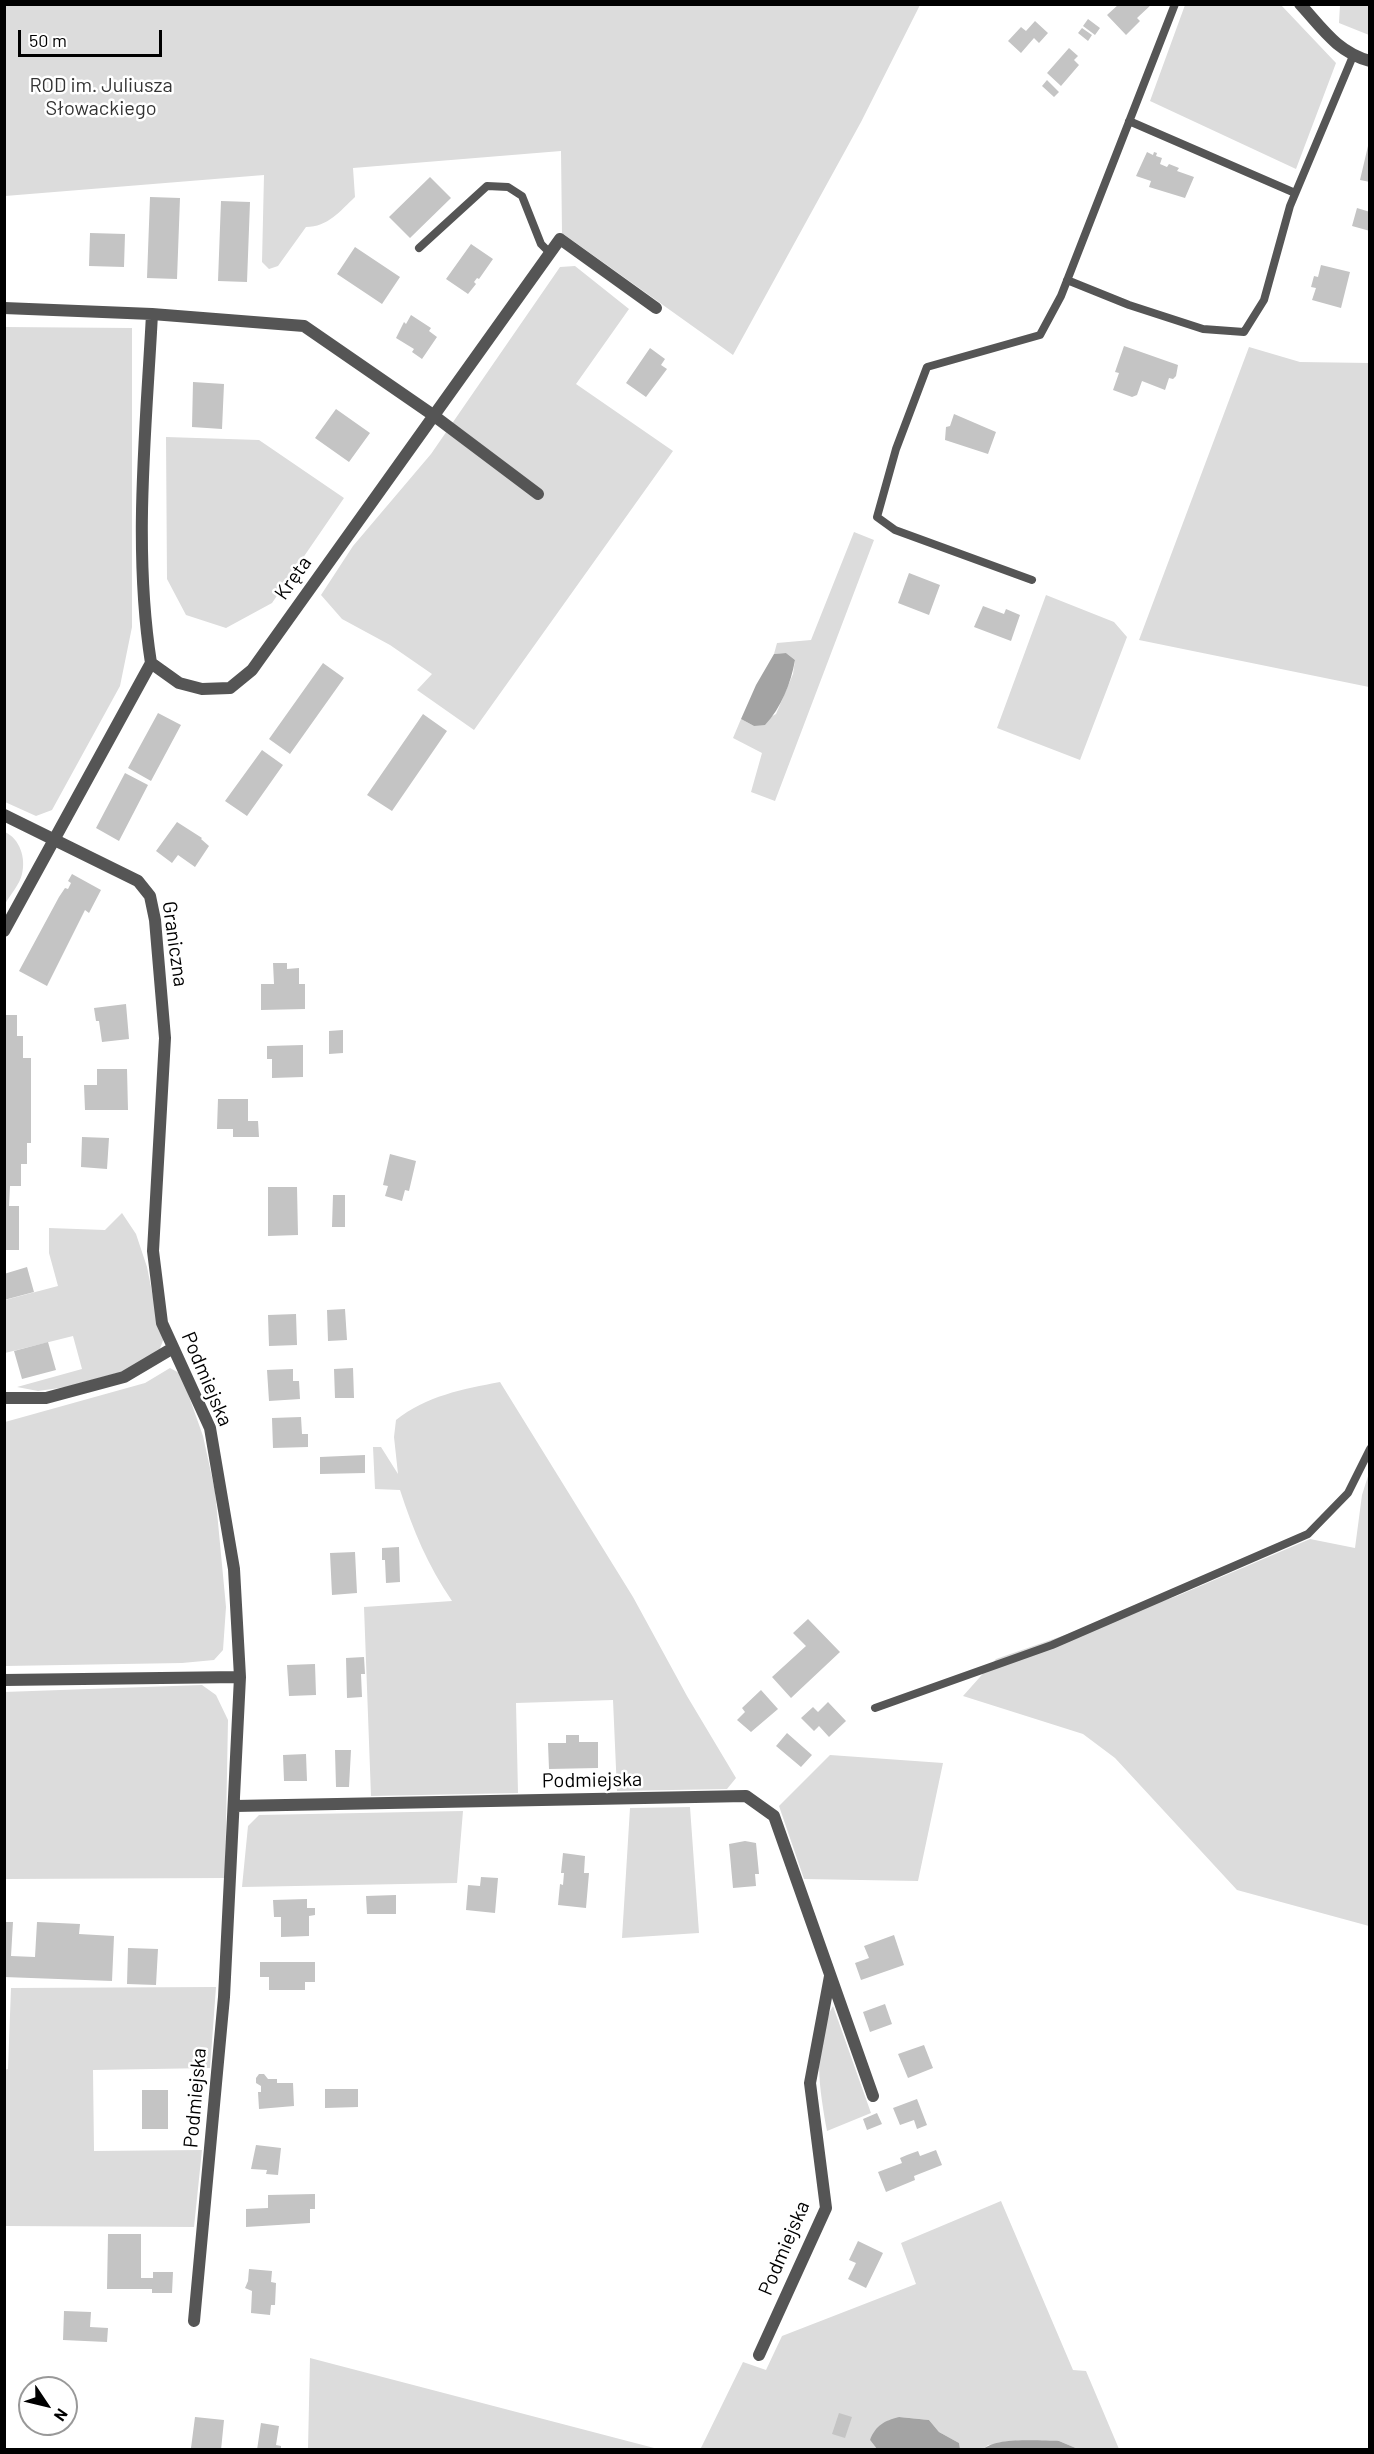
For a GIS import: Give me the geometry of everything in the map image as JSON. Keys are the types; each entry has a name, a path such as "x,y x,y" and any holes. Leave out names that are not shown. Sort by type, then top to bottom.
{"street":[{"path":"1299,4 1336,45 1353,56 1370,61"},
{"path":"550,254 560,239 656,308"},
{"name":"Kręta","path":"151,663 179,683 202,689 230,688 252,670 550,254"},
{"path":"4,308 152,314 304,326 433,415 538,495"},
{"path":"4,931 151,663 144,616 142,506 152,314"},
{"name":"Graniczna","path":"4,815 55,838 138,881 150,896 155,920 165,1038"},
{"name":"Podmiejska","path":"165,1038 153,1251 162,1323 210,1428 234,1569 240,1677 224,1997 194,2321"},
{"path":"4,1398 46,1398 124,1377 173,1348"},
{"path":"4,1680 240,1677"},
{"name":"Podmiejska","path":"235,1806 746,1796 774,1816 873,2096"},
{"name":"Podmiejska","path":"759,2355 826,2208 810,2083 830,1974"}],"lane":[{"path":"1032,580 895,530 878,517 896,449 927,367 1040,335 1067,280 1175,4"},
{"path":"1067,280 1129,305 1203,329 1244,332 1264,300 1295,193 1353,56"},
{"path":"1129,121 1295,193"},
{"path":"419,248 487,186 508,187 522,196 541,244 550,254"},
{"path":"875,1708 1052,1645 1308,1534 1348,1492 1370,1449"}],"green space":[{"name":"ROD im. Juliusza Słowackiego","path":"5,4 920,5 861,122 733,355 562,233 561,151 353,168 355,197 327,221 306,227 278,266 269,269 262,262 264,175 5,196"},
{"path":"1185,5 1281,5 1336,63 1296,169 1150,101"},
{"path":"1340,5 1369,5 1369,35 1339,23"},
{"path":"575,266 629,309 576,384 673,451 474,730 417,690 432,674 390,645 342,619 321,595 353,546 431,454 560,267"},
{"path":"5,327 132,328 132,627 120,686 52,810 36,816 5,802"},
{"path":"1249,347 1300,362 1369,363 1369,687 1139,640"},
{"path":"166,437 259,440 344,498 272,603 226,628 186,615 167,579"},
{"path":"854,532 874,540 775,801 751,792 762,753 733,738 741,719 754,726 776,714 793,674 795,660 786,653 774,654 777,643 811,640"},
{"path":"1046,595 1114,622 1127,637 1080,760 997,728"},
{"path":"5,832 15,839 21,850 23,868 17,886 5,904"},
{"path":"122,1213 136,1234 147,1267 164,1338 159,1351 128,1370 66,1387 38,1391 17,1387 82,1369 73,1336 5,1353 5,1300 58,1286 49,1253 49,1228 105,1230"},
{"path":"170,1368 181,1374 203,1436 215,1491 226,1607 223,1650 214,1660 182,1663 5,1666 5,1422 145,1383"},
{"path":"500,1382 633,1597 687,1696 736,1778 727,1789 617,1791 613,1700 516,1703 518,1793 371,1796 364,1607 452,1601 422,1547 400,1490 375,1489 373,1447 381,1447 398,1474 394,1437 396,1420 432,1399"},
{"path":"1369,1473 1369,1926 1237,1890 1115,1758 1083,1734 963,1696 996,1659 1177,1596 1310,1539 1355,1548 1362,1495"},
{"path":"202,1685 216,1695 228,1720 225,1878 5,1879 4,1692"},
{"path":"830,1755 943,1763 918,1881 804,1879 779,1806"},
{"path":"690,1807 699,1933 622,1938 630,1808"},
{"path":"463,1811 457,1883 242,1887 248,1826 259,1815"},
{"path":"216,1987 210,2068 93,2070 94,2151 202,2150 194,2227 5,2226 4,2070 8,2069 11,1988"},
{"path":"833,2006 871,2113 827,2131 819,2067 822,2036"},
{"path":"1001,2201 1073,2370 1086,2371 1119,2449 1078,2449 1059,2441 1013,2442 988,2445 984,2449 960,2449 959,2443 939,2432 929,2420 899,2417 870,2440 877,2449 700,2450 743,2362 766,2370 782,2336 916,2284 901,2243"},
{"path":"310,2358 658,2449 308,2449"}],"shaded area":[{"path":"786,653 795,660 788,686 776,711 765,725 754,726 741,719 756,685 774,654"},
{"path":"899,2417 929,2420 939,2432 959,2443 960,2449 877,2449 870,2440 875,2431 885,2422"},
{"path":"1009,2441 1059,2441 1078,2449 984,2449 990,2445"}],"building":[{"path":"1119,4 1152,4 1137,18 1140,21 1126,35 1107,15"},
{"path":"1088,19 1100,28 1095,35 1083,26"},
{"path":"1035,21 1048,33 1039,43 1034,38 1021,53 1008,41 1021,27 1026,31"},
{"path":"1082,28 1092,35 1088,41 1078,33"},
{"path":"1069,48 1078,56 1074,60 1079,65 1061,86 1047,73"},
{"path":"1047,80 1059,92 1054,97 1042,86"},
{"path":"1368,146 1370,146 1370,182 1360,180"},
{"path":"1147,152 1153,155 1154,152 1157,153 1156,156 1162,158 1160,164 1167,167 1169,164 1179,168 1177,171 1194,177 1185,198 1149,187 1151,181 1136,176"},
{"path":"430,177 451,198 410,238 389,217"},
{"path":"150,197 180,198 177,279 147,278"},
{"path":"221,201 250,202 247,282 218,281"},
{"path":"1357,208 1370,212 1370,231 1352,226"},
{"path":"90,233 125,234 124,267 89,266"},
{"path":"471,244 493,259 479,279 477,278 474,282 476,284 468,294 446,279"},
{"path":"355,247 400,277 382,304 337,274"},
{"path":"1321,265 1350,272 1341,308 1312,300 1316,288 1311,287 1314,276 1318,277"},
{"path":"411,315 431,328 429,331 437,337 422,359 412,352 414,349 396,338 404,322 406,324"},
{"path":"1124,346 1178,365 1176,376 1173,379 1169,378 1165,390 1142,381 1137,395 1132,397 1113,390 1119,373 1115,372"},
{"path":"650,348 665,359 661,365 667,369 646,397 626,383"},
{"path":"193,382 224,384 222,429 192,427"},
{"path":"336,409 370,433 349,462 315,438"},
{"path":"954,414 996,432 988,454 945,440 946,427 950,426"},
{"path":"909,573 940,585 929,615 898,603"},
{"path":"983,606 1004,614 1006,609 1020,615 1011,641 974,627"},
{"path":"323,663 344,678 290,754 269,739"},
{"path":"158,713 181,725 151,781 128,768"},
{"path":"423,714 447,731 392,811 367,795"},
{"path":"262,750 283,765 247,816 225,801"},
{"path":"125,773 148,785 119,841 96,828"},
{"path":"177,822 202,838 209,846 195,867 178,855 172,863 156,851"},
{"path":"72,874 101,890 89,913 85,910 47,986 19,971 59,897 65,888 68,889 71,883 68,881"},
{"path":"273,963 287,963 287,969 299,968 299,984 305,984 305,1009 261,1010 261,984 274,984"},
{"path":"126,1004 129,1039 102,1042 99,1021 96,1021 94,1008"},
{"path":"4,1015 17,1015 17,1036 23,1036 23,1058 31,1058 31,1143 27,1143 27,1164 21,1164 21,1186 10,1186 9,1206 19,1206 19,1250 4,1250"},
{"path":"343,1030 343,1053 329,1054 329,1031"},
{"path":"303,1045 303,1077 272,1078 272,1059 267,1059 267,1046"},
{"path":"97,1069 127,1069 128,1110 85,1110 84,1085 97,1085"},
{"path":"218,1099 248,1099 248,1121 258,1121 259,1137 233,1137 233,1129 217,1129"},
{"path":"82,1137 109,1138 107,1169 81,1167"},
{"path":"390,1154 416,1161 409,1191 405,1190 402,1201 385,1196 388,1186 383,1185"},
{"path":"268,1187 297,1187 298,1235 268,1236"},
{"path":"333,1195 345,1195 345,1227 332,1227"},
{"path":"27,1267 34,1292 4,1300 4,1274"},
{"path":"345,1309 347,1340 328,1341 327,1310"},
{"path":"296,1314 297,1345 269,1346 268,1315"},
{"path":"48,1342 56,1370 22,1379 14,1351"},
{"path":"353,1368 354,1398 335,1398 334,1369"},
{"path":"293,1369 293,1381 299,1381 300,1399 269,1401 267,1370"},
{"path":"301,1417 302,1434 308,1434 308,1447 273,1448 272,1418"},
{"path":"365,1455 365,1473 320,1474 320,1457"},
{"path":"399,1547 400,1582 386,1583 382,1548"},
{"path":"355,1552 357,1593 332,1595 330,1553"},
{"path":"808,1619 840,1652 791,1698 772,1677 806,1646 793,1633"},
{"path":"364,1657 365,1674 361,1674 362,1697 347,1698 346,1658"},
{"path":"315,1664 316,1695 289,1696 287,1665"},
{"path":"761,1690 778,1709 751,1732 737,1720 745,1712 742,1708"},
{"path":"828,1702 846,1721 829,1737 819,1726 814,1731 801,1718 813,1707 818,1712"},
{"path":"787,1733 812,1755 801,1767 776,1746"},
{"path":"566,1735 579,1735 579,1742 598,1742 598,1768 549,1769 548,1743 566,1743"},
{"path":"335,1750 351,1750 349,1787 336,1787"},
{"path":"306,1754 307,1781 284,1781 283,1755"},
{"path":"745,1841 756,1843 759,1874 755,1874 756,1886 733,1888 729,1844"},
{"path":"563,1853 585,1856 584,1873 589,1873 586,1908 558,1905 560,1884 563,1885 564,1873 561,1873"},
{"path":"481,1877 498,1878 495,1913 466,1910 468,1885 480,1886"},
{"path":"396,1895 396,1914 367,1914 366,1896"},
{"path":"307,1899 307,1908 315,1908 315,1915 309,1916 309,1936 281,1937 281,1917 274,1917 273,1900"},
{"path":"4,1922 13,1922 11,1956 35,1957 37,1922 80,1924 79,1934 114,1936 112,1981 4,1977"},
{"path":"894,1935 904,1965 861,1980 855,1963 869,1958 864,1946"},
{"path":"128,1948 158,1949 156,1985 127,1984"},
{"path":"260,1962 315,1962 315,1982 305,1982 305,1990 269,1990 269,1977 260,1977"},
{"path":"885,2004 892,2024 870,2032 863,2012"},
{"path":"924,2045 933,2068 908,2078 898,2054"},
{"path":"259,2074 264,2074 268,2079 277,2079 277,2083 293,2083 294,2106 259,2109 258,2092 261,2092 261,2086 256,2083 256,2078"},
{"path":"325,2089 358,2089 358,2107 325,2108"},
{"path":"142,2090 168,2090 168,2129 142,2129"},
{"path":"917,2099 927,2125 917,2129 914,2120 900,2125 893,2108"},
{"path":"877,2113 882,2124 867,2130 863,2119"},
{"path":"256,2145 281,2148 278,2175 266,2174 267,2170 251,2169"},
{"path":"936,2150 942,2165 914,2176 915,2180 886,2192 878,2172 902,2163 900,2158 907,2155 918,2151 920,2156"},
{"path":"315,2194 315,2209 310,2209 310,2223 246,2227 246,2209 268,2208 268,2195"},
{"path":"108,2234 141,2234 141,2278 153,2278 153,2272 173,2272 172,2293 152,2293 152,2289 107,2289"},
{"path":"858,2241 883,2253 866,2288 848,2279 856,2263 849,2260"},
{"path":"249,2269 272,2271 271,2282 276,2283 275,2305 271,2305 270,2315 251,2313 252,2291 245,2288"},
{"path":"64,2311 91,2312 90,2327 108,2328 107,2342 63,2340"},
{"path":"839,2413 852,2417 845,2438 832,2434"},
{"path":"195,2417 224,2420 221,2450 191,2448"},
{"path":"261,2423 279,2426 276,2445 281,2446 281,2450 257,2450"}]}
